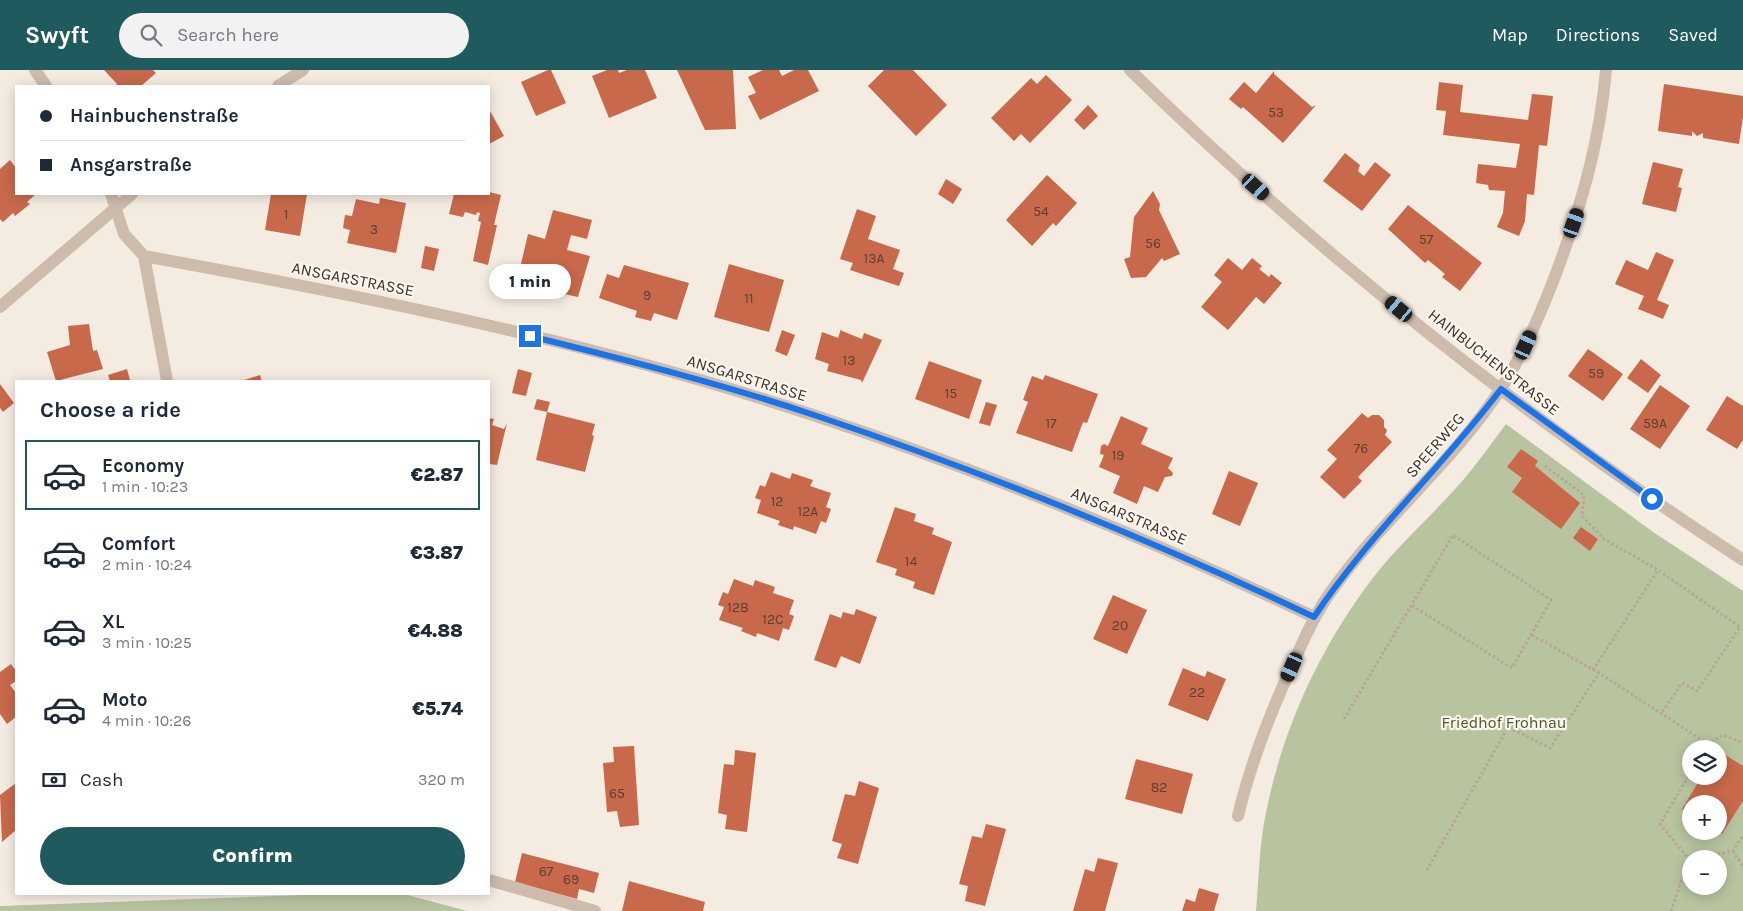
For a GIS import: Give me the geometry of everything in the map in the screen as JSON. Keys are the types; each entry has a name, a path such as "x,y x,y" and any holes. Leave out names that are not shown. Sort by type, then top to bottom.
{"street":[{"path":"35,70 45,85"},
{"path":"280,85 303,70"},
{"name":"HAINBUCHENSTRASSE","path":"1130,70 1162,102 1282,211 1399,309 1501,389 1667,511 1743,560"},
{"name":"SPEERWEG","path":"1238,816 1246,785 1269,716 1314,617 1335,586 1452,452 1501,389 1526,345 1550,291 1580,206 1594,155 1606,70"},
{"path":"112,195 124,234 144,256 167,380"},
{"path":"0,307 131,195"},
{"name":"ANSGARSTRASSE","path":"144,256 423,310 663,370 816,416 1023,490 1216,570 1314,617"},
{"path":"490,880 595,911"}],"path":[{"path":"1545,466 1584,495 1582,516 1604,539 1658,570 1740,627 1697,690 1682,683 1662,714"},
{"path":"1344,720 1411,605 1452,535 1551,600 1512,668 1411,605"},
{"path":"1594,670 1658,570"},
{"path":"1532,636 1599,673 1702,740"},
{"path":"1427,870 1508,727 1550,748 1599,673"},
{"path":"1714,740 1723,734 1743,743"},
{"path":"1682,851 1660,824 1683,785"},
{"path":"1727,852 1733,851 1743,835"},
{"path":"1733,851 1743,867"},
{"path":"1671,911 1682,879"}],"green space":[{"name":"Friedhof Frohnau","path":"1506,424 1653,532 1743,591 1743,911 1256,911 1262,837 1273,780 1283,748 1308,684 1341,624 1380,569 1476,464"},
{"path":"306,895 408,895 467,911 0,911 0,906"}],"building":[{"path":"104,70 153,70 156,73 142,85 117,84"},
{"path":"551,70 566,103 536,116 521,82"},
{"path":"607,70 618,70 619,73 627,70 645,70 657,98 609,118 592,76"},
{"path":"677,70 733,70 736,129 705,130"},
{"path":"763,70 779,70 782,76 794,70 808,70 819,91 760,120 748,96 756,93 748,77"},
{"path":"884,70 913,70 947,105 916,136 868,86"},
{"path":"1274,71 1274,74 1312,107 1316,105 1283,143 1243,107 1241,109 1229,99 1244,82 1256,93"},
{"path":"1046,75 1072,100 1030,143 1021,134 1014,141 991,118 1031,78 1037,84"},
{"path":"1439,82 1463,85 1460,112 1528,120 1532,94 1553,96 1547,146 1539,145 1534,195 1527,194 1525,221 1519,236 1497,227 1503,213 1505,191 1489,190 1488,185 1476,183 1478,164 1516,168 1520,144 1443,135 1446,111 1436,110"},
{"path":"1664,84 1743,96 1743,117 1739,144 1703,138 1703,133 1697,136 1692,131 1692,136 1658,131"},
{"path":"1088,105 1098,116 1084,130 1074,120"},
{"path":"490,111 504,136 490,143"},
{"path":"1345,153 1360,165 1358,171 1364,176 1375,162 1391,175 1362,211 1323,181"},
{"path":"10,160 15,167 15,195 35,195 27,202 30,204 15,216 13,213 3,222 0,219 0,169"},
{"path":"1653,162 1683,169 1678,187 1682,188 1676,212 1642,204"},
{"path":"1047,175 1077,203 1056,226 1053,223 1032,246 1006,220"},
{"path":"946,179 962,189 953,204 938,194"},
{"path":"1153,191 1160,204 1159,210 1180,254 1164,261 1162,258 1146,277 1131,278 1124,259 1130,257 1134,217"},
{"path":"490,192 501,195 494,225 497,225 488,265 473,261 481,222 478,221 480,213 477,212 476,215 465,212 463,217 449,214 454,195 490,195"},
{"path":"271,195 307,195 300,236 265,230"},
{"path":"380,198 406,203 396,253 347,243 350,230 343,228 345,215 352,216 356,199 379,204"},
{"path":"1408,205 1482,263 1460,291 1442,277 1445,274 1428,260 1425,263 1388,229"},
{"path":"857,209 876,216 868,239 900,250 893,269 904,273 899,286 850,270 853,263 840,259"},
{"path":"553,210 592,220 587,239 571,235 567,250 590,256 578,297 555,292 557,284 538,279 536,286 517,281 528,234 545,239"},
{"path":"425,246 439,249 434,271 421,268"},
{"path":"1656,252 1674,260 1657,300 1669,305 1663,319 1638,309 1644,296 1615,284 1626,260 1648,270"},
{"path":"1228,258 1242,270 1252,258 1262,266 1259,269 1269,277 1271,274 1282,283 1264,304 1256,297 1228,330 1201,307 1222,282 1214,275"},
{"path":"729,264 784,280 769,332 714,317"},
{"path":"624,265 689,283 677,320 654,313 651,321 635,317 637,311 599,298 607,274 619,278"},
{"path":"89,324 93,351 97,350 103,369 56,380 47,352 70,345 68,326"},
{"path":"841,329 862,339 864,333 882,340 862,383 861,380 827,371 829,364 815,359 822,332 838,338"},
{"path":"782,330 795,335 787,356 775,351"},
{"path":"1588,349 1623,374 1603,401 1568,376"},
{"path":"1641,359 1661,375 1648,393 1627,378"},
{"path":"929,361 982,380 969,419 915,399"},
{"path":"127,369 130,380 110,380 108,375"},
{"path":"518,369 532,373 526,396 512,393"},
{"path":"260,375 262,380 244,380"},
{"path":"1045,375 1098,394 1087,423 1083,422 1072,452 1016,433 1028,402 1023,400 1032,376 1043,380"},
{"path":"0,384 14,403 3,412 0,408"},
{"path":"1660,385 1690,406 1660,449 1630,429"},
{"path":"1727,396 1743,406 1743,440 1737,449 1706,430"},
{"path":"537,399 550,402 547,412 534,409"},
{"path":"986,402 997,405 990,426 979,423"},
{"path":"547,412 595,424 585,472 536,460"},
{"path":"1362,413 1368,418 1372,415 1379,415 1384,420 1384,427 1387,430 1385,435 1392,442 1358,477 1362,481 1344,499 1320,477 1337,459 1327,450"},
{"path":"1121,416 1148,428 1141,444 1173,458 1168,468 1173,473 1172,476 1165,477 1158,492 1144,486 1137,504 1113,493 1120,476 1099,467 1104,455 1100,454 1101,446 1104,444 1108,446"},
{"path":"490,418 494,419 492,425 504,429 507,423 497,465 490,464"},
{"path":"1521,449 1538,461 1535,466 1580,503 1561,529 1512,492 1522,478 1507,467"},
{"path":"1229,471 1258,483 1240,526 1212,514"},
{"path":"771,472 790,479 792,473 813,480 810,486 831,493 826,507 831,509 826,523 821,521 816,534 794,526 793,530 778,525 780,521 757,513 761,500 755,498 760,485 765,487"},
{"path":"895,507 916,514 914,521 934,528 932,534 952,542 934,595 913,588 915,582 895,575 897,569 876,562"},
{"path":"1581,527 1598,539 1590,551 1573,538"},
{"path":"734,579 753,586 755,580 775,587 773,593 794,600 789,614 794,616 789,630 783,628 779,641 757,633 756,637 741,631 743,628 719,620 724,607 718,605 723,592 728,594"},
{"path":"1113,595 1147,610 1127,654 1093,639"},
{"path":"856,609 877,617 860,664 841,656 836,668 814,660 830,614 841,618 843,612 854,615"},
{"path":"11,664 15,670 15,682 10,685 15,692 15,718 7,724 0,714 0,672"},
{"path":"1183,668 1205,677 1207,671 1226,679 1208,721 1168,705"},
{"path":"634,746 639,825 620,827 617,811 607,812 603,763 614,762 613,747"},
{"path":"735,750 756,753 747,832 725,829 727,815 718,813 724,764 734,765"},
{"path":"1727,756 1743,766 1743,801 1727,826 1727,795 1690,795 1697,785 1727,785"},
{"path":"1136,759 1193,774 1182,814 1125,799"},
{"path":"859,781 879,788 858,864 837,858 842,844 832,841 845,794 855,796"},
{"path":"15,784 15,831 2,842 0,795"},
{"path":"986,824 1006,829 985,906 965,901 968,886 959,884 972,836 982,838"},
{"path":"522,853 599,873 594,893 579,889 577,899 515,882"},
{"path":"1098,858 1118,863 1105,911 1073,911 1085,869 1094,872"},
{"path":"629,881 705,902 703,911 622,911"},
{"path":"1199,888 1219,894 1214,911 1182,911 1186,899 1195,902"}],"route":[{"path":"530,336 663,370 816,416 971,471 1023,490 1216,570 1314,617 1335,586 1359,556 1452,452 1501,389 1652,499"}]}
